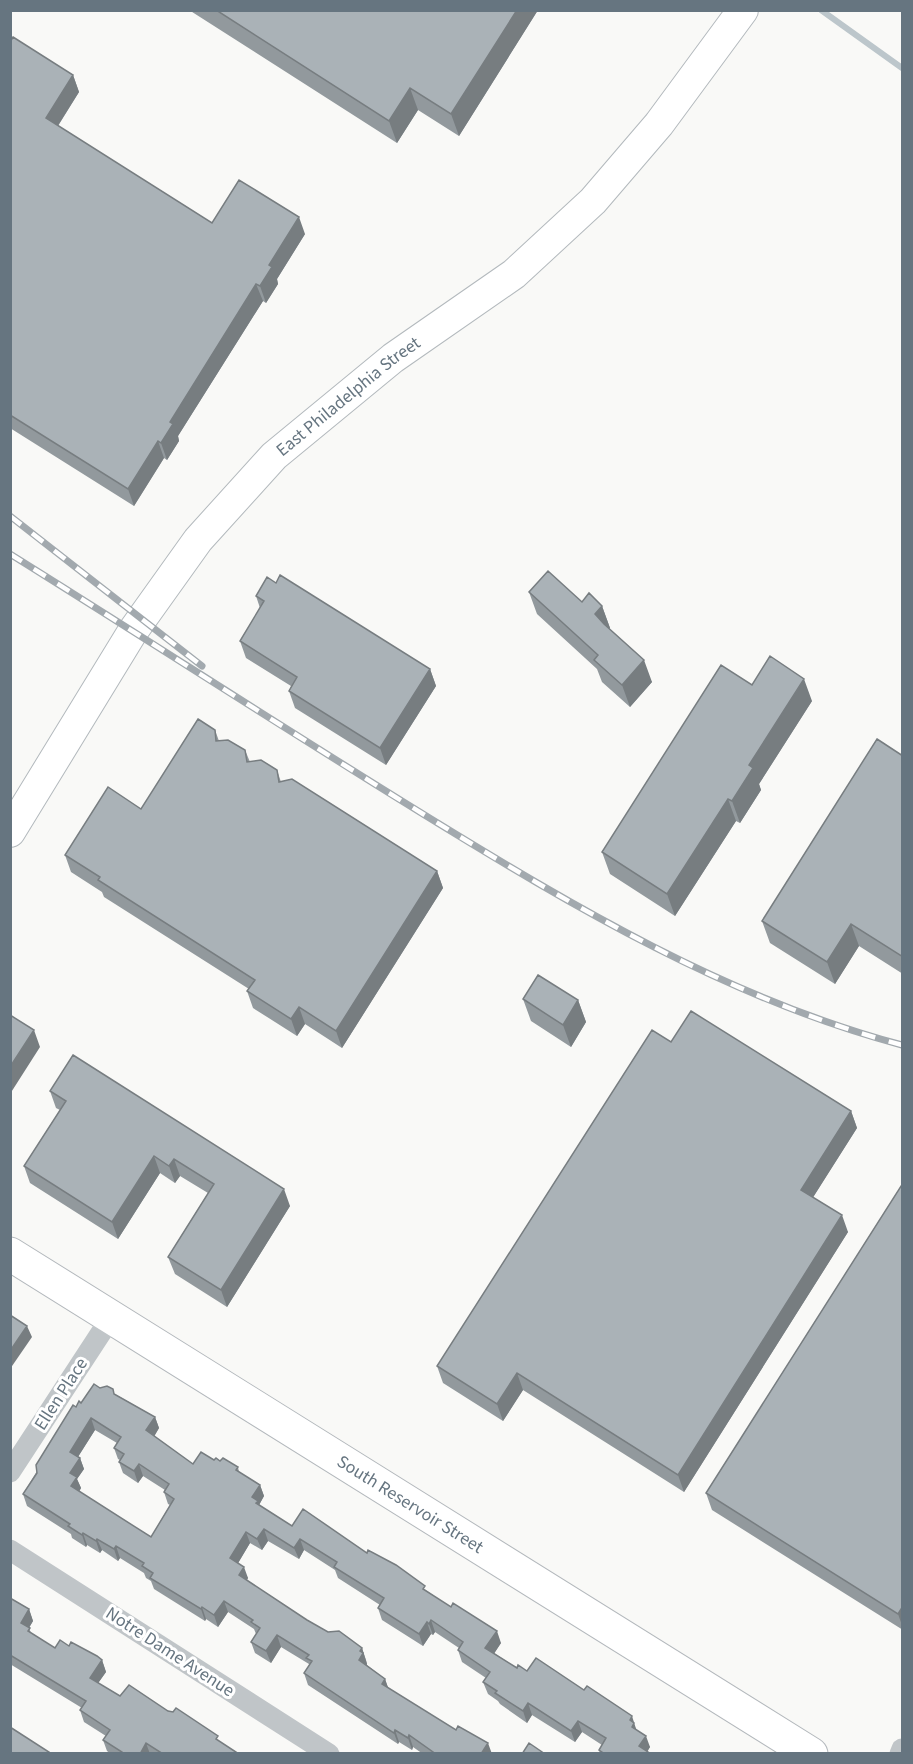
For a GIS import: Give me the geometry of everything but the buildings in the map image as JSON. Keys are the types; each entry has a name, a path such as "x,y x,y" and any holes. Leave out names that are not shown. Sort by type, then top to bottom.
{"main road":[{"name":"South Reservoir Street","path":"10,1254 811,1754"}],"street":[{"name":"East Philadelphia Street","path":"10,832 133,631 198,540 274,456 393,358 514,274 593,201 659,124 743,10"},
{"name":"Ellen Place","path":"10,1472 112,1316"},
{"name":"Notre Dame Avenue","path":"10,1550 329,1754"},
{"path":"900,1754 903,1749"}],"waterway":[{"path":"821,10 902,68"}],"railway":[{"path":"10,516 202,666"},
{"path":"10,554 423,814 595,916 654,947 775,1003 838,1026 902,1045"}]}
